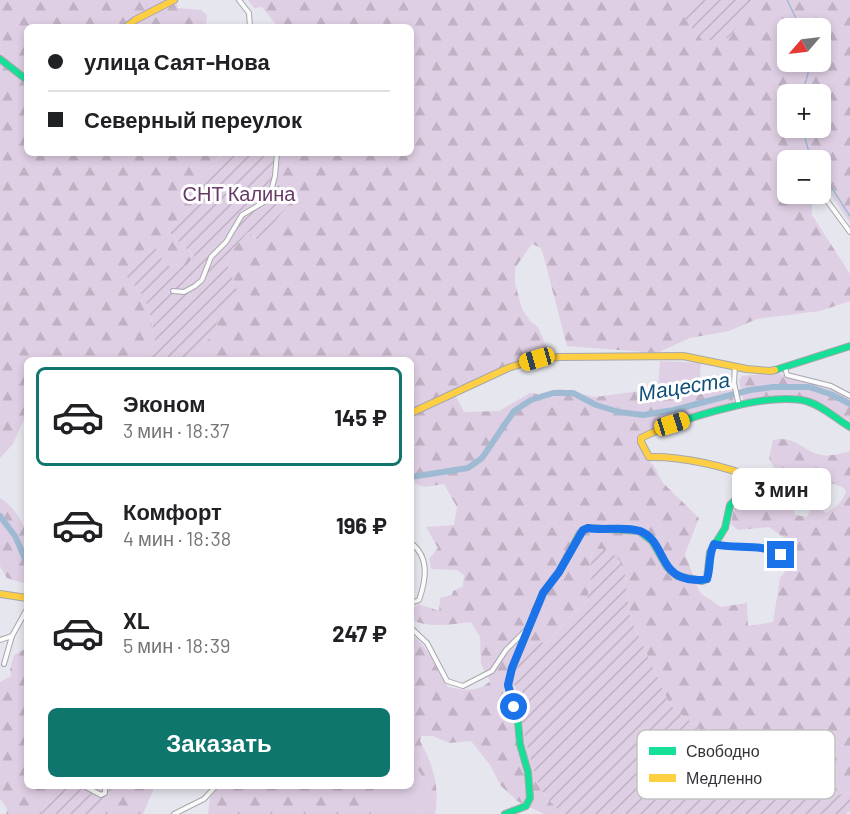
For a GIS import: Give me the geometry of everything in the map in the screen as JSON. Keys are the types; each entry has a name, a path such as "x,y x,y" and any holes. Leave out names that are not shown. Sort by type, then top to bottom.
{"street":[{"path":"130,24 174,0"},
{"path":"239,0 249,14 250,24"},
{"path":"0,59 24,78"},
{"path":"173,291 184,292 202,280 212,257 230,237 242,215 269,199 275,176 277,156"},
{"path":"829,204 850,232"},
{"path":"414,412 508,368 537,359 682,356 770,371 850,346"},
{"path":"735,366 734,383 739,407"},
{"path":"784,367 787,375 831,386 850,396"},
{"path":"805,490 794,489 784,496 773,488 765,487 757,480 708,464 671,456 649,457 641,438 657,429 765,400 792,398 815,404 850,427"},
{"path":"505,814 526,806 530,802 527,766 522,753 519,722 508,685 512,668 543,593 559,572 580,533 585,529 639,531 652,541 672,573 682,578 700,581 707,579 709,558 714,544 725,528 728,507 734,500 761,491 765,487"},
{"path":"714,544 726,547 764,547 781,555"},
{"path":"414,545 426,565 419,600 414,602"},
{"path":"0,594 24,598"},
{"path":"4,664 12,636 24,614"},
{"path":"414,631 427,643 447,681 463,686 492,671 506,650 529,628"},
{"path":"0,640 12,636"},
{"path":"90,789 101,795 105,794 105,789"},
{"path":"174,814 204,799 213,789"}],"green space":[{"path":"0,0 176,0 178,8 201,10 207,15 206,24 24,24 24,156 220,156 198,189 192,205 167,230 194,256 187,265 166,266 140,289 150,316 155,343 143,357 24,357 24,420 13,444 0,458"},
{"path":"248,0 693,0 681,14 750,11 752,0 850,0 850,223 831,195 831,150 777,150 777,204 811,204 812,215 850,274 850,301 820,311 757,319 729,331 690,338 657,353 567,346 541,248 532,244 515,268 515,283 522,309 531,322 538,327 550,355 524,362 454,393 464,412 499,411 530,393 538,394 560,389 595,397 648,390 675,394 676,388 699,389 712,386 713,392 732,385 734,405 641,436 646,457 663,483 699,518 685,554 700,593 721,607 747,603 748,626 773,622 780,578 791,564 786,539 769,527 738,530 731,524 738,500 755,494 769,493 785,499 793,508 795,515 807,517 813,504 826,513 839,504 846,491 841,486 818,478 805,478 793,483 793,488 785,492 774,483 774,468 769,458 773,440 788,440 822,455 850,451 850,793 835,795 835,730 700,730 670,705 630,617 625,575 602,549 592,550 590,560 592,573 587,601 548,642 527,644 514,688 544,795 563,814 544,814 517,801 501,786 490,765 471,741 449,743 433,736 421,736 420,741 429,758 437,794 435,814 423,814 428,786 414,764 414,637 428,652 448,687 475,689 490,681 481,664 480,637 471,622 432,625 414,620 414,607 419,604 439,611 440,598 452,595 453,591 463,586 464,575 457,570 431,569 429,559 438,548 426,527 454,525 457,507 444,484 424,487 414,483 414,357 193,357 217,331 216,325 237,293 227,263 233,249 248,232 259,241 280,156 414,156 414,24 276,24 262,7 254,8"},
{"path":"693,0 752,0 750,11 728,38 703,41 681,14"},
{"name":"СНТ Калина","path":"222,156 280,156 276,179 289,204 259,241 248,232 233,249 227,263 238,293 216,325 217,331 193,357 143,357 155,343 152,322 144,298 125,275 135,258 152,243 166,266 187,265 194,256 167,230 192,205 206,170"},
{"path":"660,361 701,363 699,389 658,387"},
{"path":"777,373 834,390 850,399 850,421 805,398 787,396 744,404 739,380 742,376"},
{"path":"0,498 17,514 24,528 24,583 7,578 0,566"},
{"path":"592,550 611,551 620,561 625,575 630,617 670,705 700,730 637,730 637,799 835,799 835,795 850,793 850,811 845,814 563,814 551,802 539,785 529,753 516,694 515,670 527,644 548,642 587,601 592,573 590,560"},
{"path":"24,650 24,789 54,789 41,814 6,814 7,808 0,799 0,682 11,676 10,670 14,655"},
{"path":"414,764 428,786 423,814 371,814 371,798 374,789 414,789"},
{"path":"54,789 109,789 108,799 92,814 41,814"},
{"path":"109,789 154,789 143,814 92,814 108,799"},
{"path":"216,789 374,789 371,798 371,814 208,814 210,798"}],"waterway":[{"path":"787,0 796,18"},
{"path":"805,84 808,72"},
{"path":"805,138 808,150"},
{"path":"831,187 850,216"},
{"name":"Мацеста","path":"414,477 468,468 482,458 514,411 531,400 553,393 573,393 596,405 619,412 643,415 674,410 750,390 773,387 809,387 833,395 850,404"},
{"name":"Мацеста","path":"0,516 15,536 24,556"}],"traffic: fast":[{"path":"0,59 24,78"},
{"path":"775,370 850,346"},
{"path":"662,428 734,406 791,399 806,401 818,406 850,427"},
{"path":"505,814 526,806 530,798 528,772 508,685 512,668 543,593 559,572 580,533 588,528 639,531 652,541 667,567 677,576 702,581 707,579 710,552 725,528 730,505 736,499 758,492 765,487"}],"traffic: slow":[{"path":"130,24 174,0"},
{"path":"414,412 508,368 537,359 683,356 747,369 775,370"},
{"path":"662,428 641,438 649,457 675,458 717,466 744,474 788,496 794,489 805,490"},
{"path":"0,594 24,598"}],"route":[{"path":"514,707 508,685 512,668 543,593 559,572 583,530 588,528 639,531 648,536 657,546 672,573 682,578 700,581 707,579 709,558 714,544 726,547 764,547 781,555"}]}
